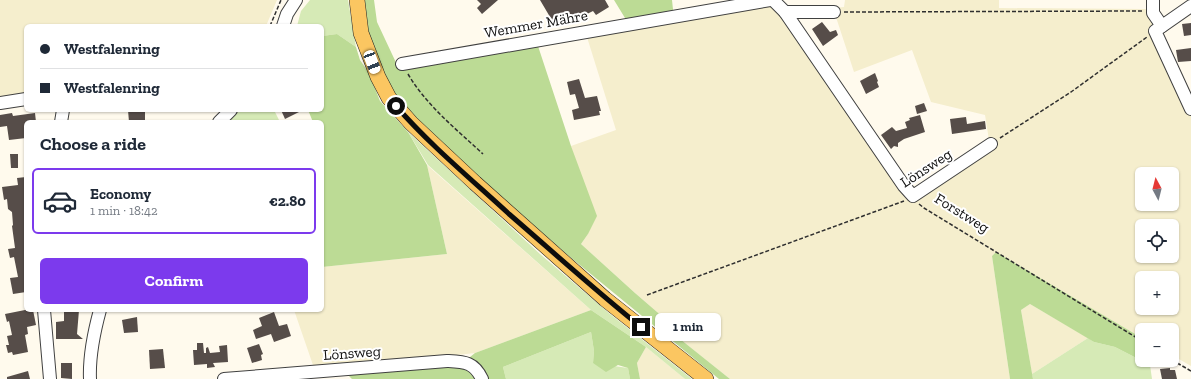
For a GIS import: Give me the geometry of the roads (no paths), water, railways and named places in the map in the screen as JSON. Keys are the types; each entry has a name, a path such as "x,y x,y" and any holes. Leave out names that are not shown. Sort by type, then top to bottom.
{"main road":[{"path":"357,0 361,33 378,77 389,98 411,123 475,183 606,299 706,379"}],"street":[{"path":"284,24 287,14 296,0"},
{"name":"Forstweg","path":"771,0 785,12 904,186 913,196"},
{"name":"Wemmer Mähre","path":"402,64 771,0"},
{"path":"1152,5 1158,29 1191,109"},
{"path":"1158,29 1191,6"},
{"path":"785,12 834,12"},
{"path":"0,103 24,99"},
{"path":"221,120 229,112"},
{"name":"Lönsweg","path":"913,196 991,144"},
{"path":"44,312 50,379"},
{"path":"90,379 95,329 99,312"},
{"name":"Lönsweg","path":"224,379 447,361 472,365 480,375"}]}
